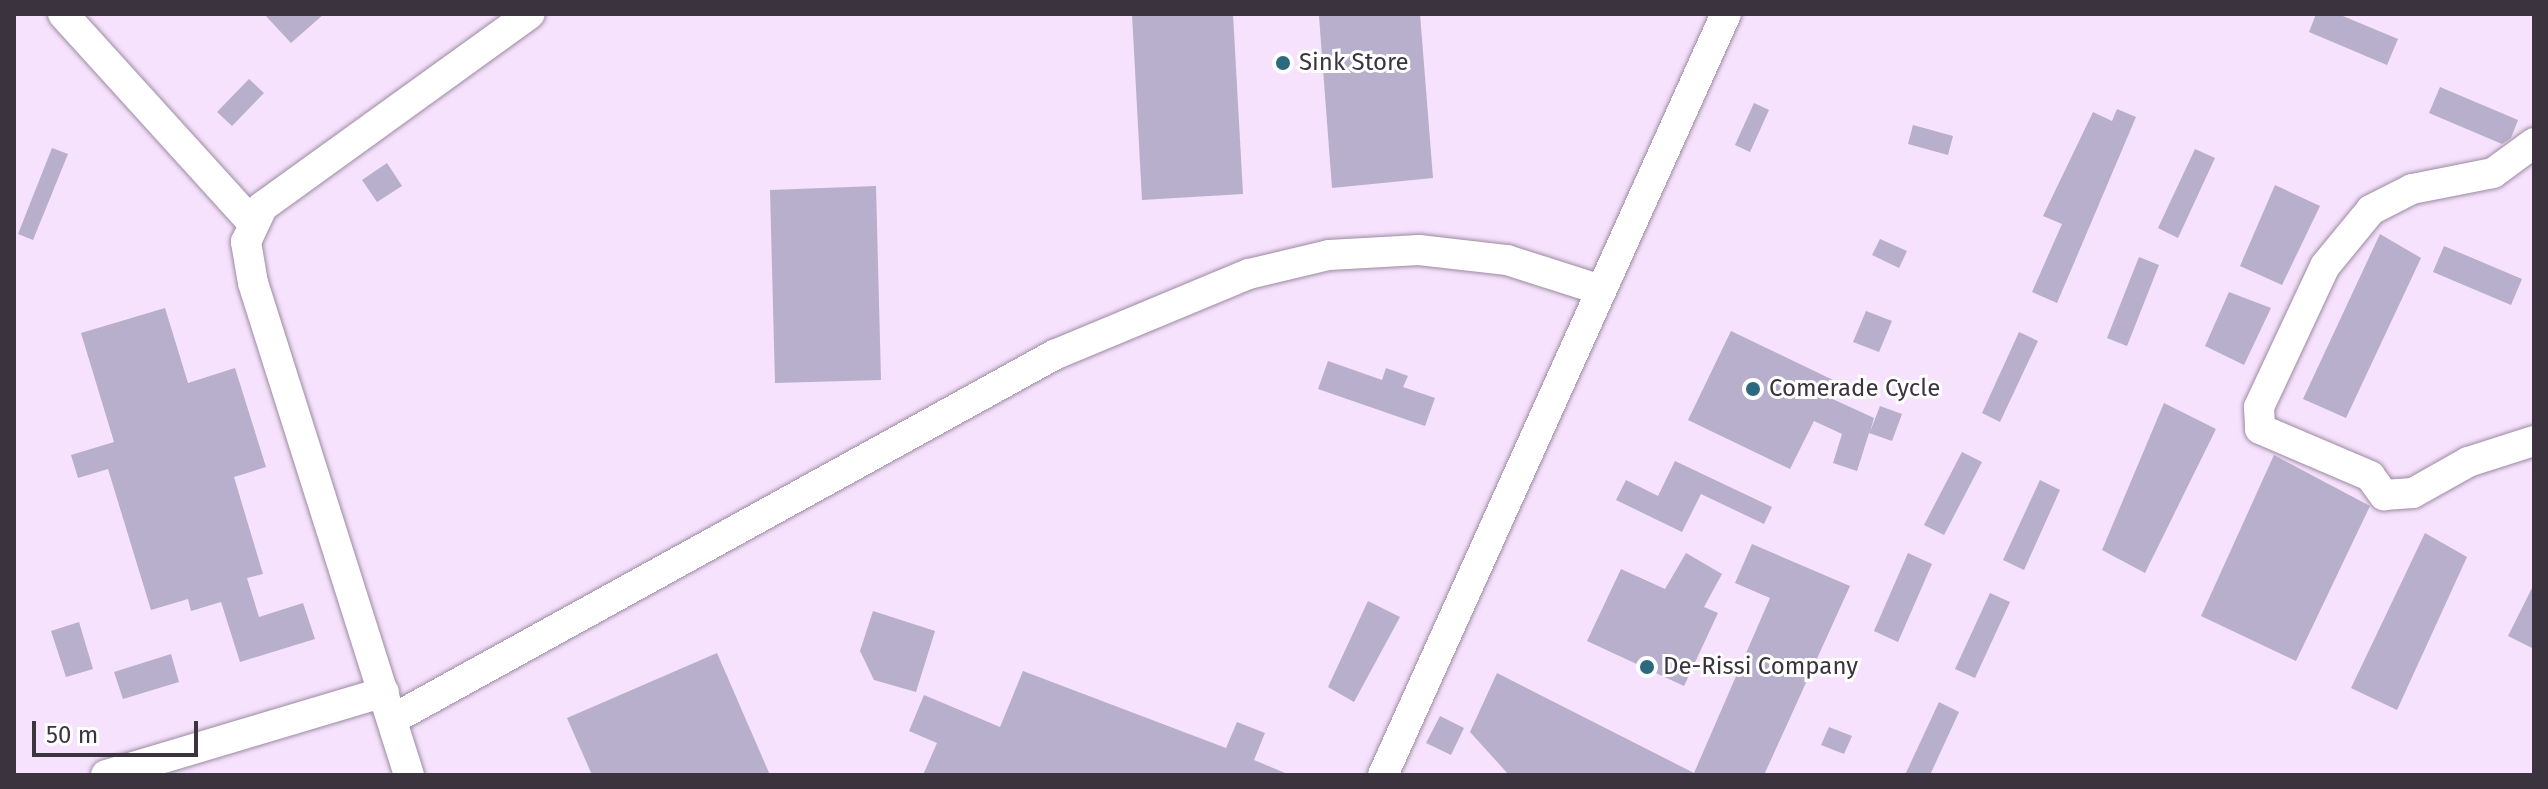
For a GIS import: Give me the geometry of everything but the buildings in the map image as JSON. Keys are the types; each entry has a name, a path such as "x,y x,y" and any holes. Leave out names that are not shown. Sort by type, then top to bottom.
{"street":[{"path":"63,14 251,221"},
{"path":"409,775 253,283 246,242 251,221 530,14"},
{"path":"1383,775 1598,289 1726,14"},
{"path":"2534,143 2493,173 2412,189 2371,210 2325,266 2259,407 2260,429 2370,476 2384,495 2413,493 2478,458 2534,441"},
{"path":"106,775 388,705 1054,355 1249,274 1329,255 1419,250 1507,260 1598,289"}],"place":[{"name":"Sink Store","path":"1283,63"},
{"name":"Comerade Cycle","path":"1753,389"},
{"name":"De-Rissi Company","path":"1647,667"}]}
